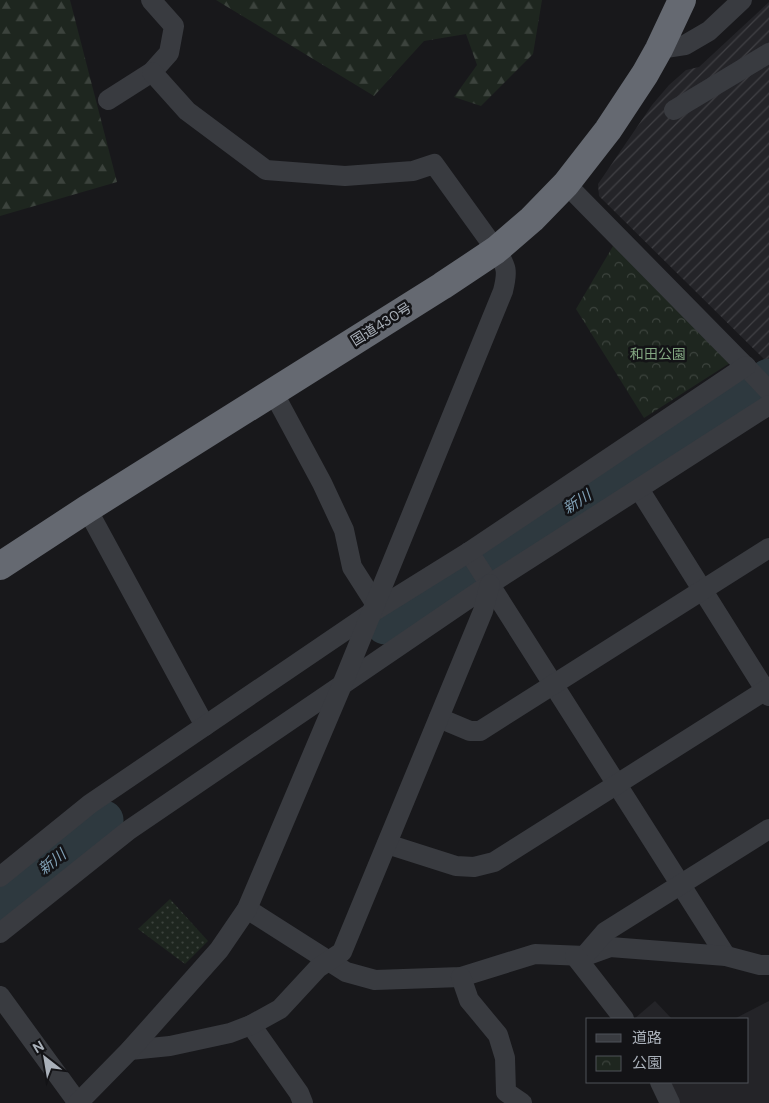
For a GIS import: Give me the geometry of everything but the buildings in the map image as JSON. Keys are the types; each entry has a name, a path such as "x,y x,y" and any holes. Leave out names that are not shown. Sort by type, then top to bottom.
{"highway":[{"name":"国道430号","path":"0,566 496,250 532,219 566,184 608,130 645,74 682,0"}],"street":[{"path":"108,100 152,72 169,53 174,26 150,0"},
{"path":"659,49 685,45 709,31 742,0"},
{"path":"674,110 769,53"},
{"path":"0,996 78,1103 130,1050 219,950 247,909 342,685 503,291 506,273 505,264 496,250 434,164 413,171 345,176 266,170 187,111 152,72"},
{"path":"566,184 769,391"},
{"path":"0,877 90,804 373,608 471,554 749,369"},
{"path":"273,392 322,482 344,530 352,567 373,608"},
{"path":"0,933 129,830 342,685 487,580 639,489 769,405"},
{"path":"387,844 456,866 474,867 494,862 768,691 639,489"},
{"path":"87,509 205,726"},
{"path":"439,718 470,731 480,731 769,548"},
{"path":"471,554 726,956"},
{"path":"130,1050 170,1046 230,1033 251,1025 280,1009 318,968 342,952 484,611 487,580"},
{"path":"580,956 605,932 769,829"},
{"path":"247,909 346,972 375,980 461,977 535,954 580,956 610,947 726,956 760,965 769,965"},
{"path":"580,956 623,1018"},
{"path":"461,977 469,1000 498,1035 505,1058 506,1092 522,1103"},
{"path":"251,1025 299,1093 303,1103"},
{"path":"660,1083 670,1103"}],"shaded area":[{"path":"769,2 769,364 599,196 598,184 652,105 669,85 686,70 699,67"},
{"path":"655,1001 671,1018 635,1018"},
{"path":"769,1001 769,1103 680,1103 670,1083 749,1083 749,1018 736,1018"}],"green space":[{"path":"0,0 70,0 117,182 0,216"},
{"path":"216,0 542,0 533,54 481,106 454,97 477,65 466,34 424,41 374,96"},
{"name":"和田公園","path":"613,246 733,361 644,418 576,309"},
{"path":"170,899 208,941 185,964 138,929"}],"waterway":[{"name":"新川","path":"385,625 769,378"},
{"name":"新川","path":"0,904 104,820"}]}
